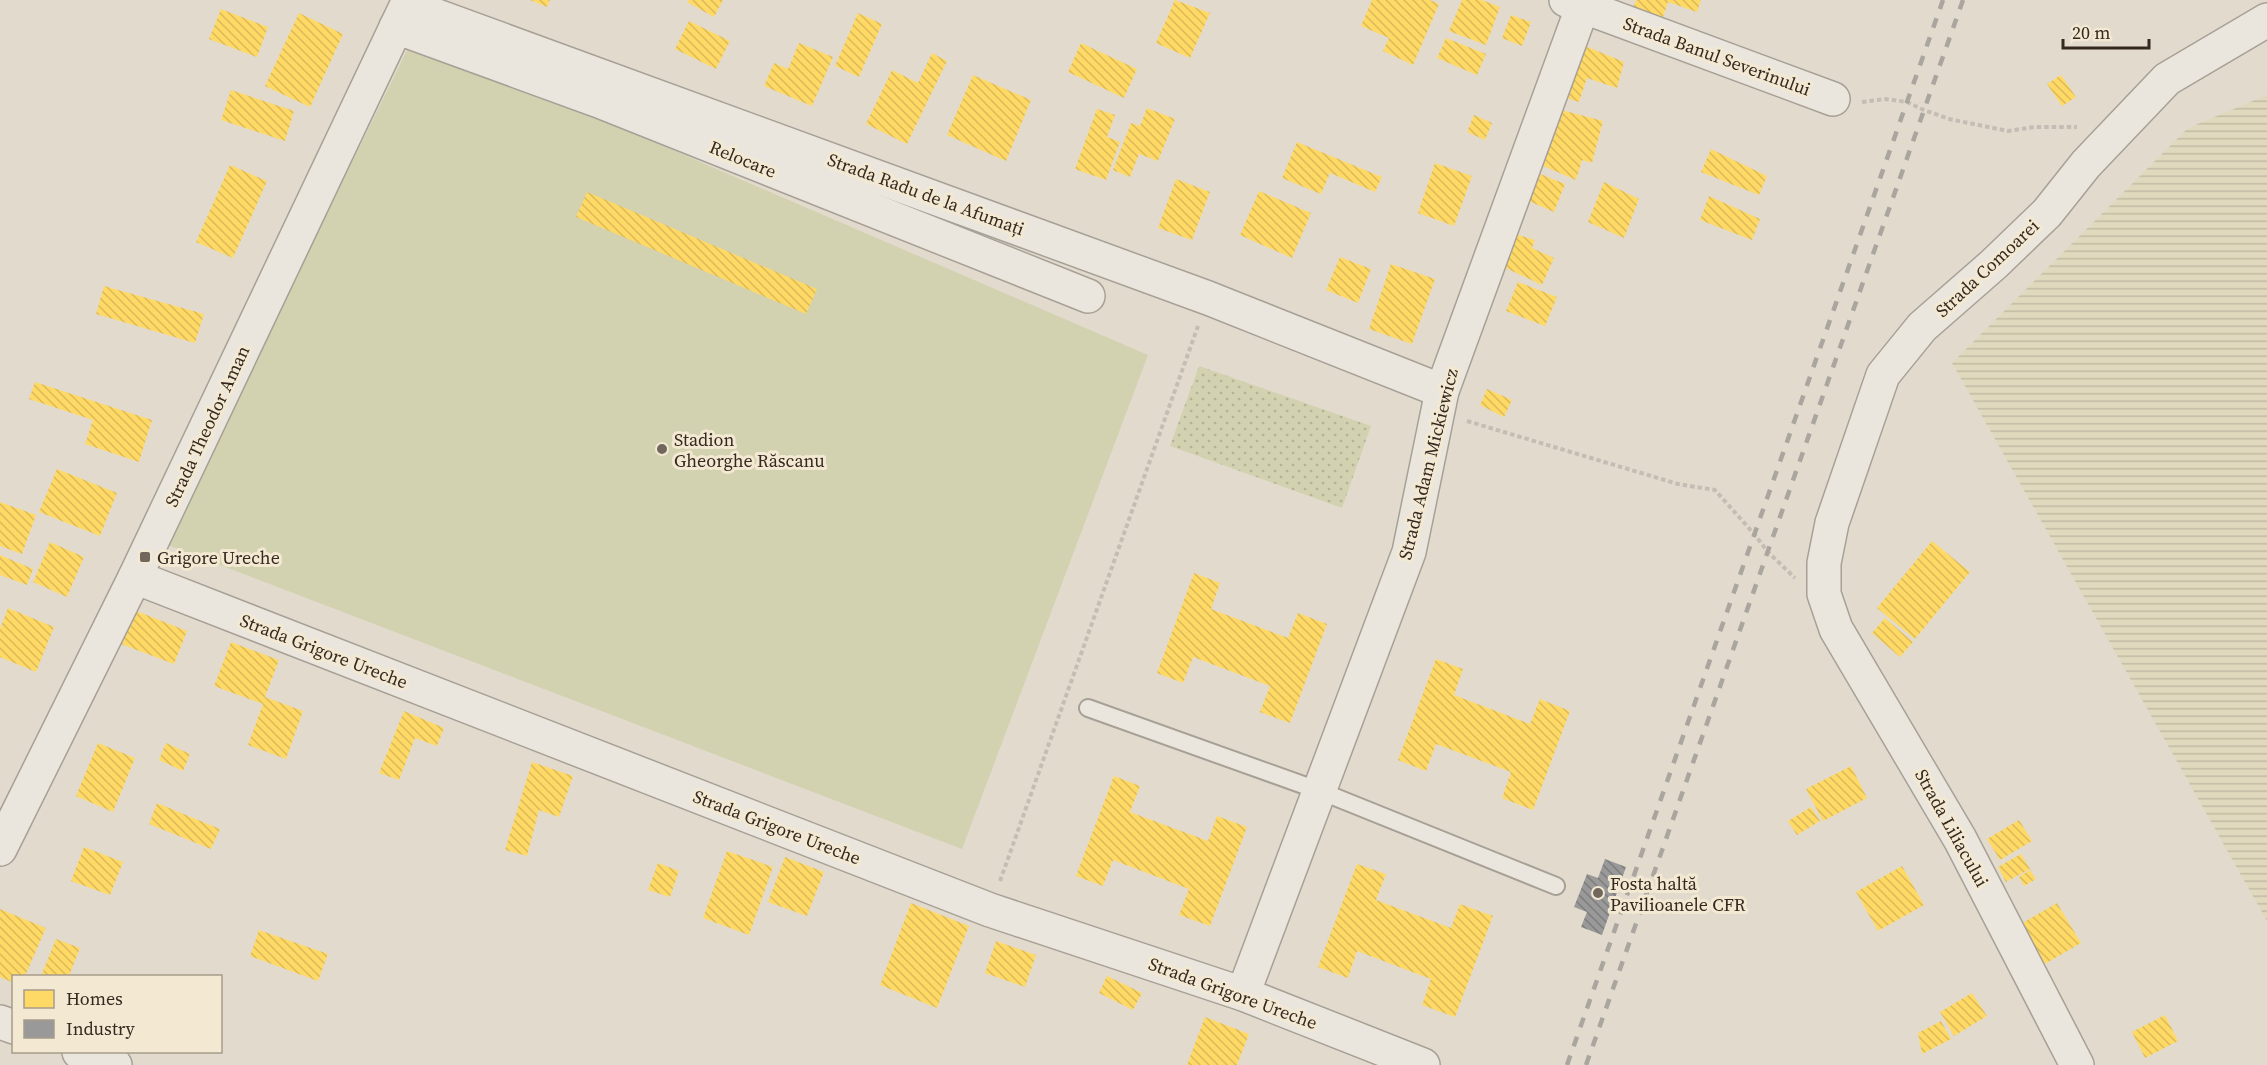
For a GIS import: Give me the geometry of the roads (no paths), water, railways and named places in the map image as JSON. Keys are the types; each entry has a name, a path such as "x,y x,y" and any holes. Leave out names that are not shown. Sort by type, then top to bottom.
{"street":[{"name":"Strada Banul Severinului","path":"1578,2 1833,99"},
{"name":"Strada Adam Mickiewicz","path":"1243,994 1408,552 1440,402 1578,2"},
{"name":"Strada Radu de la Afumați","path":"404,10 1208,298 1440,402"},
{"name":"Relocare","path":"404,10 599,101 1088,296"},
{"name":"Strada Theodor Aman","path":"0,849 135,577 404,10"},
{"name":"Strada Comoarei","path":"1824,594 1824,563 1833,523 1883,375 1922,327 1994,264 2047,213 2086,164 2168,78 2267,20"},
{"name":"Strada Grigore Ureche","path":"135,577 990,910 1243,994 1423,1065"},
{"name":"Strada Liliacului","path":"1824,594 1836,629 1960,839 2077,1065"},
{"path":"82,1053 115,1065"}],"lane":[{"path":"1088,708 1320,791 1556,886"}],"railway":[{"path":"1567,1065 1943,0"},
{"path":"1586,1065 1963,0"}],"place":[{"name":"Stadion Gheorghe Răscanu","path":"662,449"},
{"name":"Grigore Ureche","path":"145,557"},
{"name":"Fosta haltă Pavilioanele CFR","path":"1598,893"}]}
